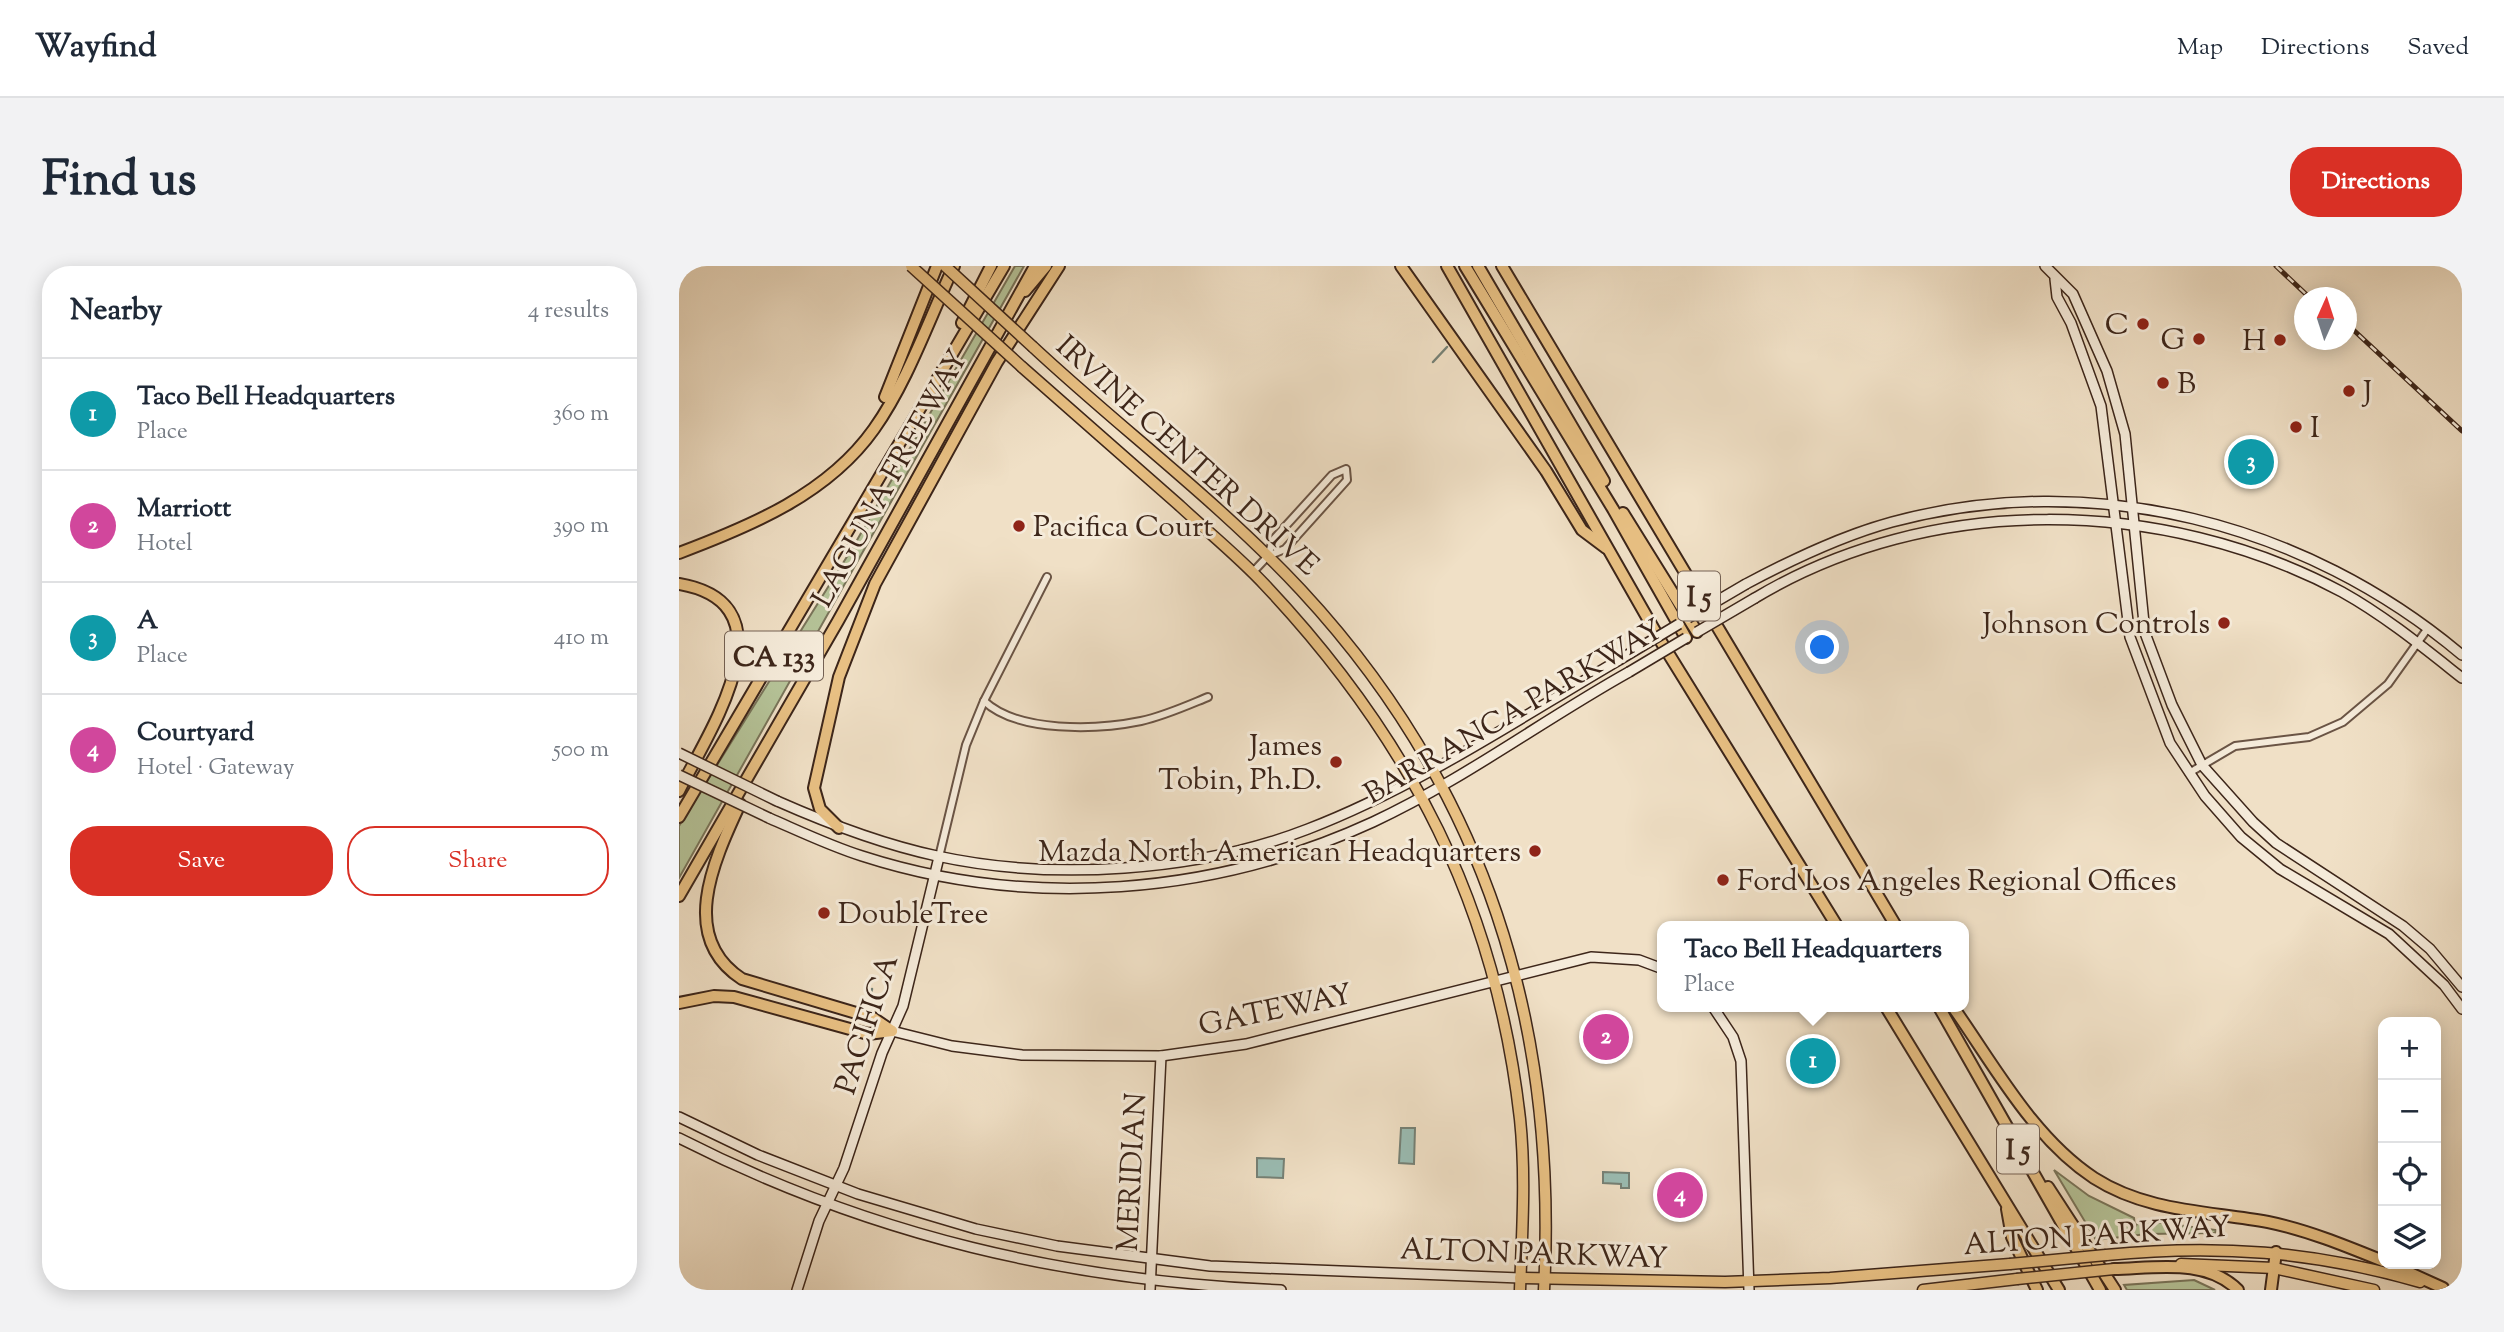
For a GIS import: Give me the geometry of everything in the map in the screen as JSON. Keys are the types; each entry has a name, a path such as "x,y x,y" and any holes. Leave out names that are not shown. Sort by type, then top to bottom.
{"highway":[{"path":"831,472 883,401 937,266"},
{"path":"679,553 772,515 804,495 867,437 883,415 954,266"},
{"path":"917,411 991,266"},
{"path":"917,411 1004,266"},
{"path":"1016,301 1035,266"},
{"path":"1016,301 1046,266"},
{"path":"839,828 820,809 814,788 849,646 875,584 952,442 1023,319 1059,266"},
{"path":"1401,266 1546,471 1581,530 1610,551"},
{"name":"I 5","path":"1447,266 1660,640 1833,921"},
{"path":"1465,266 1616,507"},
{"path":"1478,266 1692,635"},
{"name":"I 5","path":"1502,266 1895,921"},
{"name":"LAGUNA FREEWAY","path":"679,896 769,743 1016,301"},
{"name":"LAGUNA FREEWAY","path":"679,817 917,411"},
{"path":"679,583 706,592 724,607 737,631 740,649 737,669 726,698 679,791"},
{"path":"769,743 698,895 695,913 699,937 709,955 730,973 873,1018 892,1031"},
{"path":"679,1003 714,996 734,997 868,1034 892,1031"},
{"name":"I 5","path":"1889,1012 2059,1290"},
{"name":"I 5","path":"1942,1012 2100,1290"},
{"path":"1957,1012 2032,1118 2070,1159 2104,1184 2153,1204 2289,1227 2378,1259"},
{"path":"1974,1072 2115,1290"},
{"path":"2005,1199 2012,1237 2037,1290"},
{"path":"2271,1290 2276,1251"},
{"path":"2114,1269 2200,1269 2220,1276 2238,1290"},
{"path":"2401,1269 2445,1289"}],"main road":[{"name":"IRVINE CENTER DRIVE","path":"911,266 1252,573 1350,685 1413,779 1465,887 1496,981 1520,1120 1524,1205 1520,1290"},
{"name":"IRVINE CENTER DRIVE","path":"945,266 1268,556 1356,654 1433,769 1482,868 1516,976 1544,1134 1543,1290"},
{"path":"2045,266 2055,279 2073,294 2107,371 2125,434 2147,640 2172,705 2202,765 2253,822 2276,843 2403,926 2430,949 2462,987"},
{"path":"2055,279 2057,297 2071,323 2101,406 2130,637 2170,743 2189,773 2241,837 2280,869 2389,934 2444,985 2462,1009"},
{"name":"BARRANCA PARKWAY","path":"679,753 776,801 839,828 939,857 1041,868 1098,869 1167,863 1232,851 1306,830 1433,769 1746,584 1829,543 1892,523 1942,512 2025,501 2132,507 2211,522 2300,553 2383,596 2462,655"},
{"name":"BARRANCA PARKWAY","path":"679,775 769,818 860,856 933,875 1045,888 1103,888 1171,881 1237,869 1312,848 1374,821 1441,785 1755,598 1816,565 1898,537 1986,522 2029,519 2134,526 2235,549 2321,582 2377,613 2462,678"},
{"name":"PACIFICA","path":"797,1290 826,1203 836,1185 903,1006 939,857"},
{"name":"GATEWAY","path":"892,1031 952,1046 1022,1055 1161,1056 1246,1044 1591,957 1639,960 1657,966"},
{"path":"1716,1012 1733,1037 1741,1061 1749,1285"},
{"name":"MERIDIAN","path":"1150,1286 1161,1056"},
{"name":"ALTON PARKWAY","path":"679,1117 758,1155 916,1213 1001,1235 1151,1260 1242,1268 1749,1285 2189,1248 2276,1251 2350,1264 2445,1289"},
{"path":"679,1138 826,1203 900,1229 985,1252 1150,1286 1281,1290"},
{"name":"ALTON PARKWAY","path":"1923,1290 2114,1269 2204,1263 2274,1268 2374,1290"},
{"path":"1961,1269 1962,1287"}],"street":[{"path":"1252,573 1268,556 1285,549 1291,543 1346,480 1346,469 1332,475 1273,540 1268,556"},
{"name":"PACIFICA","path":"939,857 966,745 984,701 1047,576"},
{"path":"2189,773 2235,746 2309,737 2343,722 2388,684 2428,628"},
{"path":"984,701 995,712 1016,721 1037,725 1090,725 1144,720 1208,697"}],"green space":[{"path":"1015,266 1024,266 679,878 679,826 853,547"},
{"path":"2054,1170 2089,1196 2134,1218 2135,1227 2140,1220 2216,1230 2215,1233 2147,1234 2096,1240"},
{"path":"2194,1280 2215,1290 2127,1290 2124,1285"}],"water":[{"path":"1401,1128 1415,1128 1414,1164 1399,1163"},
{"path":"1257,1158 1284,1159 1283,1178 1257,1177"},
{"path":"1603,1172 1629,1173 1629,1188 1621,1188 1621,1184 1603,1183"}],"waterway":[{"path":"1433,362 1447,347"},
{"path":"870,995 872,989"}],"railway":[{"path":"2276,266 2298,287"},
{"path":"2357,333 2462,431"}],"place":[{"name":"C","path":"2143,324"},
{"name":"G","path":"2199,339"},
{"name":"H","path":"2280,340"},
{"name":"B","path":"2163,383"},
{"name":"J","path":"2349,391"},
{"name":"I","path":"2296,427"},
{"name":"A","path":"2251,462"},
{"name":"Pacifica Court","path":"1019,526"},
{"name":"Johnson Controls","path":"2224,623"},
{"name":"James Tobin, Ph.D.","path":"1336,762"},
{"name":"Mazda North American Headquarters","path":"1535,851"},
{"name":"Ford Los Angeles Regional Offices","path":"1723,880"},
{"name":"DoubleTree","path":"824,913"},
{"name":"Marriott","path":"1606,1037"},
{"name":"Taco Bell Headquarters","path":"1813,1061"},
{"name":"Courtyard","path":"1680,1195"}]}
